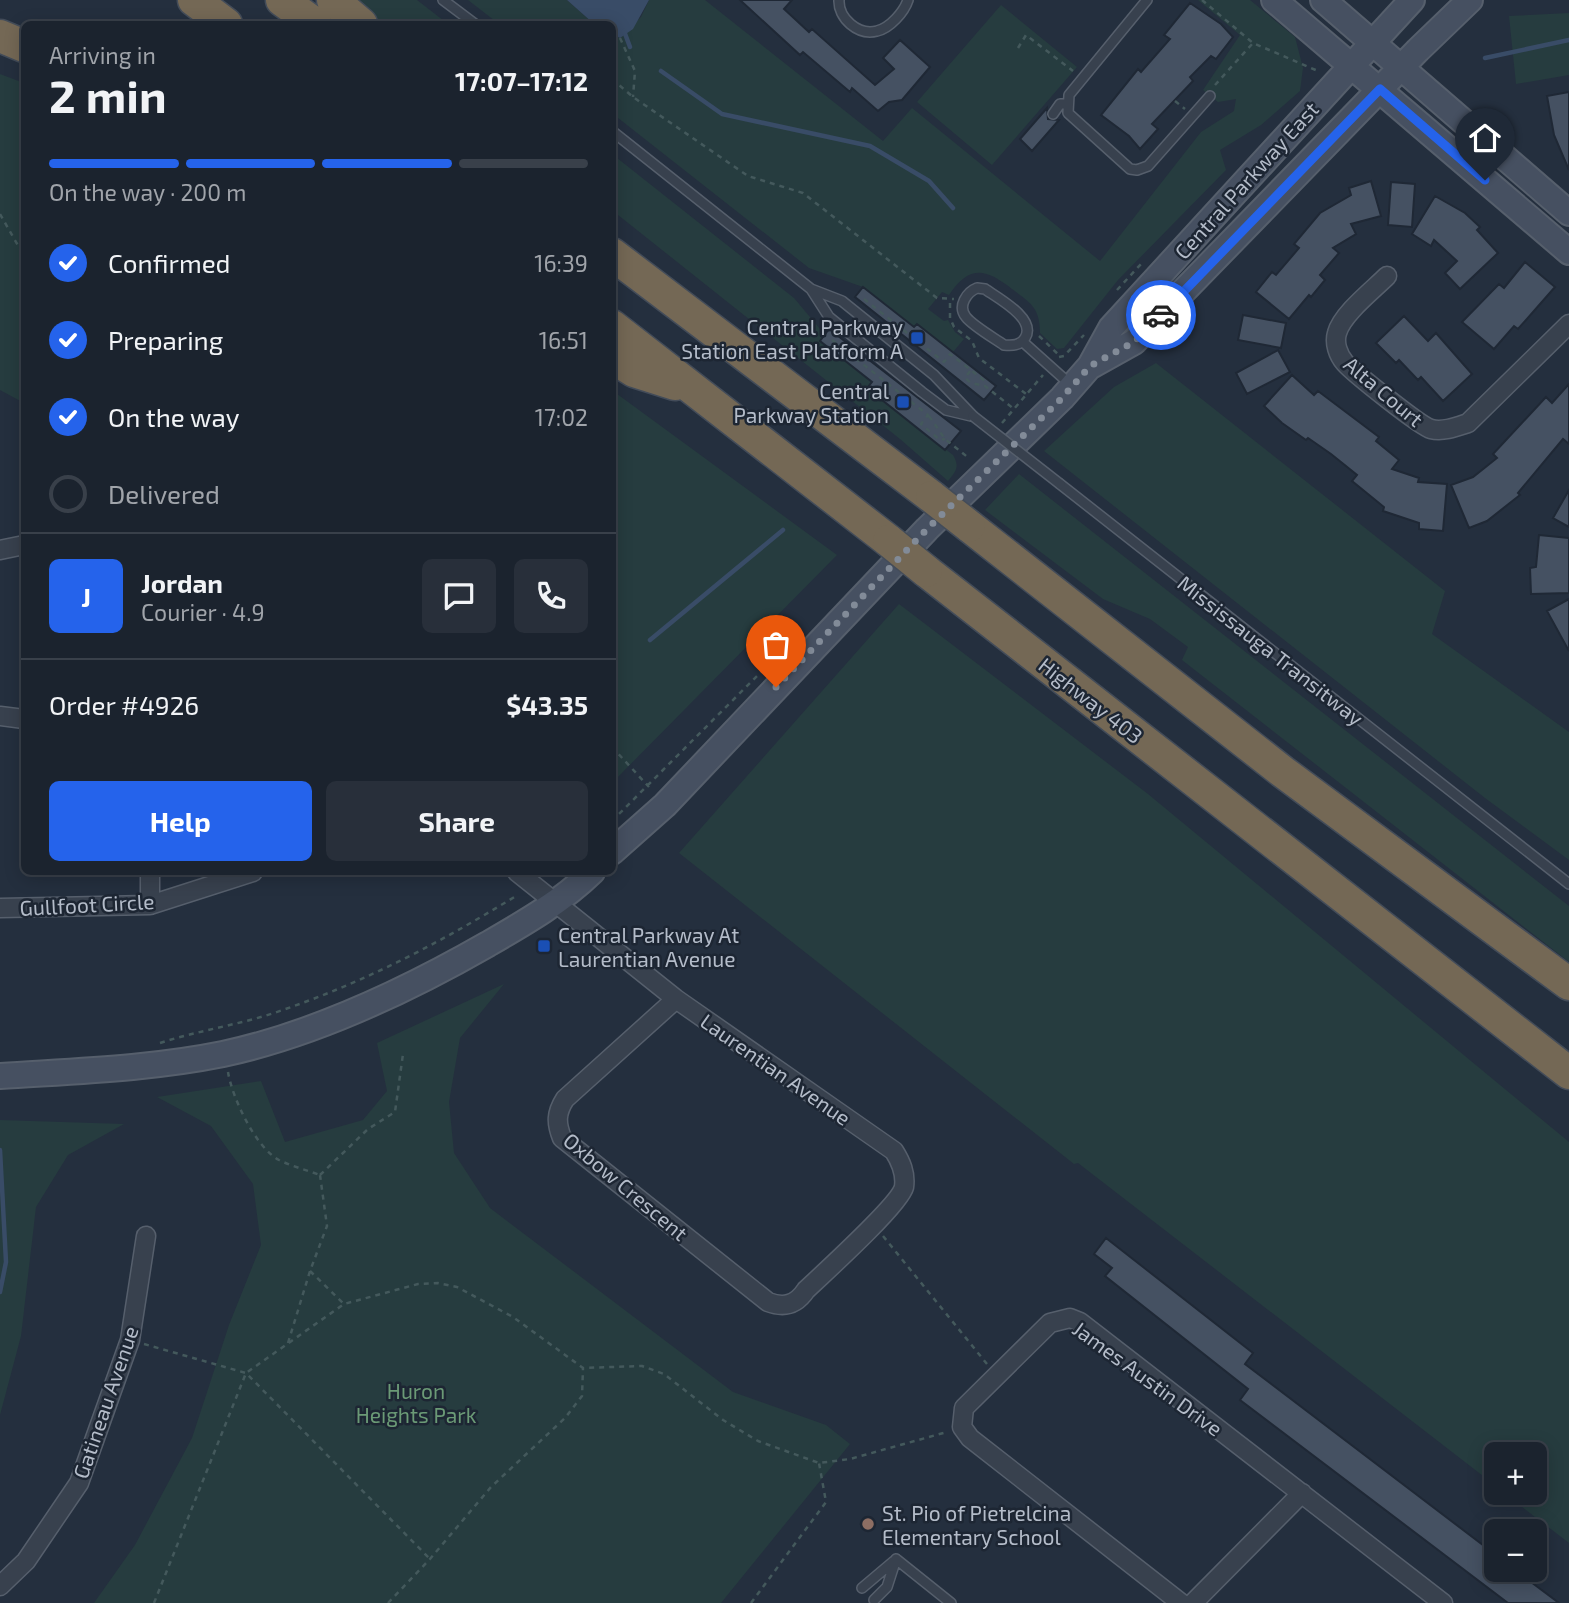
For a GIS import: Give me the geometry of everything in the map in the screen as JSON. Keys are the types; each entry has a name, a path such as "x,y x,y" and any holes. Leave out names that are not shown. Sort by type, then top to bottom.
{"highway":[{"path":"194,0 222,21"},
{"path":"282,0 311,21"},
{"path":"333,0 358,21"},
{"path":"0,36 21,45"},
{"path":"616,257 932,497 1283,772 1569,984"},
{"name":"Highway 403","path":"616,329 1569,1073"},
{"path":"616,360 634,371 694,389"}],"street":[{"path":"1275,0 1569,252"},
{"path":"1323,0 1569,214"},
{"name":"Central Parkway East","path":"616,848 665,805 927,529 1073,386 1090,366 1111,328 1412,0"},
{"name":"Central Parkway East","path":"1090,366 1134,342 1469,0"},
{"name":"Alta Court","path":"1387,276 1346,318 1337,332 1336,348 1345,363 1415,420 1431,429 1447,430 1468,423 1569,324"},
{"path":"0,550 21,546"},
{"path":"0,716 21,719"},
{"path":"150,875 150,905"},
{"name":"Gullfoot Circle","path":"0,908 150,905 244,875"},
{"name":"Laurentian Avenue","path":"521,875 676,999 894,1151 901,1163 904,1177 900,1198 806,1290"},
{"path":"0,1076 143,1067 224,1054 338,1017 435,974 540,915 590,875"},
{"name":"Oxbow Crescent","path":"676,999 565,1099 558,1109 557,1125 562,1138 768,1302 778,1306 790,1305 801,1298 806,1290"},
{"name":"Gatineau Avenue","path":"0,1586 26,1561 79,1483 130,1340 146,1236"},
{"name":"James Austin Drive","path":"962,1427 964,1408 998,1373 1050,1324 1070,1318 1080,1322 1439,1602"},
{"path":"962,1427 970,1438 1181,1603"},
{"path":"1193,1603 1302,1493"}],"lane":[{"path":"443,0 471,21"},
{"path":"839,0 839,10 847,21 859,30 876,32 892,23 906,7 908,0"},
{"path":"1147,0 1069,95 1068,113 1130,169 1137,170 1148,166 1210,96"},
{"path":"1053,114 1060,104 1067,104"},
{"name":"Mississauga Transitway","path":"616,134 811,289 842,301 934,375 973,416 1569,884"},
{"name":"Mississauga Transitway","path":"811,289 829,317 922,392 946,410 973,416"},
{"path":"985,289 1022,316 1027,325 1027,335 1023,342 1004,345 966,317 964,300 970,291 985,289"},
{"path":"1023,342 1073,386"},
{"path":"862,1588 896,1559"},
{"path":"874,1600 887,1587 896,1559"},
{"path":"896,1559 951,1603"}],"path":[{"path":"1202,0 1253,43 1321,72"},
{"path":"1018,48 1026,36 1083,78"},
{"path":"620,38 635,71 633,97"},
{"path":"1210,96 1216,84 1253,43"},
{"path":"616,82 748,176 803,193 937,298 964,300"},
{"path":"0,214 21,251"},
{"path":"864,299 944,362 950,354 985,381 985,386"},
{"path":"832,340 928,415 945,439 970,458"},
{"path":"971,370 965,378 971,383 985,386 1014,409"},
{"path":"928,415 920,424 940,440 945,439"},
{"path":"616,751 665,805"},
{"path":"150,1046 272,1013 369,977 452,935 516,896"},
{"path":"224,1054 230,1088 256,1138 276,1159 320,1175"},
{"path":"320,1175 368,1129 395,1112 403,1054"},
{"path":"288,1343 327,1226 320,1175"},
{"path":"874,1224 987,1364 998,1373"},
{"path":"310,1271 344,1304"},
{"path":"154,1603 246,1373 344,1304 418,1284 438,1283 457,1287 513,1317 583,1368 642,1366 664,1374 723,1420 758,1441 820,1462 850,1459 962,1427"},
{"path":"130,1340 246,1373 430,1559"},
{"path":"388,1603 430,1559 491,1487 565,1418 582,1396 583,1368"},
{"path":"751,1603 826,1502 820,1462"}],"green space":[{"path":"351,0 417,0 444,21 376,21"},
{"path":"468,0 567,0 591,21 495,21"},
{"path":"649,0 705,0 883,141 912,108 1100,261 1201,132 1234,111 1236,99 1218,102 1203,90 1240,35 1198,0 1250,0 1295,37 1303,68 1300,91 1261,125 1220,150 1226,170 1118,280 1064,348 1057,349 1040,333 1036,312 1029,302 1003,282 979,273 964,278 949,295 942,292 928,309 944,321 948,320 955,332 964,339 953,352 918,324 914,327 863,287 809,268 616,116 616,36 620,38 641,17"},
{"path":"1001,5 1077,67 992,165 917,102"},
{"path":"1569,13 1569,75 1516,84 1509,16"},
{"path":"0,74 21,82 21,401 0,390"},
{"path":"616,157 794,298 825,335 872,381 867,388 953,455 956,469 948,481 900,439 616,213"},
{"path":"1156,363 1445,591 1432,634 1569,732 1569,860 1485,798 1044,451 1114,387"},
{"path":"616,393 837,555 616,779"},
{"path":"1019,474 1569,906 1569,962 1182,660 1188,647 1150,619 1103,599 985,510"},
{"path":"899,604 1148,794 1569,1142 1569,1543 1547,1526 1547,1519 1538,1519 1520,1505 1547,1505 1547,1442 1484,1442 1484,1477 1078,1163 1074,1164 679,853"},
{"name":"Huron Heights Park","path":"504,984 460,1038 449,1102 454,1153 490,1208 733,1392 826,1425 850,1444 721,1603 94,1603 135,1545 192,1438 229,1325 261,1245 253,1184 211,1126 157,1097 261,1081 285,1142 363,1120 387,1091 377,1043"},
{"path":"0,1120 124,1124 68,1155 36,1207 21,1336 0,1415"}],"water":[{"path":"567,0 649,0 633,29 620,38 616,36 616,21 591,21"}],"building":[{"path":"740,0 792,0 784,9 809,32 812,29 875,85 894,69 883,58 900,40 930,67 902,100 889,102 878,111 852,88 850,92 803,52 800,55"},
{"path":"1190,3 1221,24 1233,37 1216,59 1211,56 1190,77 1193,81 1152,124 1158,129 1140,149 1129,136 1101,115 1138,69 1141,72 1170,39 1164,35"},
{"path":"1569,92 1569,170 1554,135 1547,96"},
{"path":"1047,108 1048,119 1059,120 1032,151 1020,139"},
{"path":"1371,181 1381,216 1351,224 1356,234 1333,248 1339,253 1320,275 1325,280 1289,319 1256,292 1272,272 1276,275 1299,248 1294,244 1320,213 1351,195 1349,188"},
{"path":"1391,182 1415,184 1412,227 1388,225"},
{"path":"1435,196 1465,213 1480,227 1477,230 1498,253 1460,289 1445,273 1457,261 1434,240 1431,246 1412,234"},
{"path":"1525,262 1555,287 1518,329 1514,326 1494,349 1462,322 1499,284 1504,288"},
{"name":"Central Parkway Station","path":"863,287 914,327 917,324 996,386 984,400 855,297"},
{"path":"1243,315 1286,323 1281,348 1238,340"},
{"path":"1404,316 1428,341 1436,333 1472,374 1443,401 1421,377 1418,380 1399,360 1396,363 1376,343"},
{"name":"Central Parkway Station","path":"829,329 961,431 945,450 867,388 872,382 820,341"},
{"path":"1278,350 1290,372 1247,394 1236,373"},
{"path":"1292,375 1314,395 1318,391 1379,437 1376,441 1399,460 1392,469 1419,478 1418,482 1447,484 1443,531 1419,529 1419,523 1383,511 1384,507 1352,481 1357,475 1308,438 1306,440 1282,423 1264,406"},
{"path":"1569,384 1569,444 1563,439 1518,493 1520,495 1487,521 1469,528 1451,485 1473,477 1497,458 1493,454 1546,397 1552,403"},
{"path":"1569,490 1569,527 1553,518"},
{"path":"1539,535 1569,538 1569,593 1531,594 1530,568 1536,567"},
{"path":"1569,599 1569,651 1547,611"},
{"path":"1106,1238 1253,1353 1245,1364 1484,1546 1484,1582 1531,1582 1559,1603 1508,1603 1240,1400 1248,1389 1105,1276 1112,1268 1094,1254"}],"waterway":[{"path":"624,31 630,47"},
{"path":"1485,58 1569,40"},
{"path":"661,71 722,114 870,146 929,181 953,208"},
{"path":"650,640 783,530"},
{"path":"0,1150 6,1262 0,1292"}],"way so far":[{"path":"776,687 927,529 1062,398 1090,366 1134,342 1161,315"}],"place":[{"name":"Central Parkway Station East Platform A","path":"917,338"},
{"name":"Central Parkway Station","path":"903,402"},
{"name":"Central Parkway At Laurentian Avenue","path":"544,946"},
{"name":"St. Pio of Pietrelcina Elementary School","path":"868,1524"}],"route":[{"path":"1161,315 1380,89 1485,180"}]}
